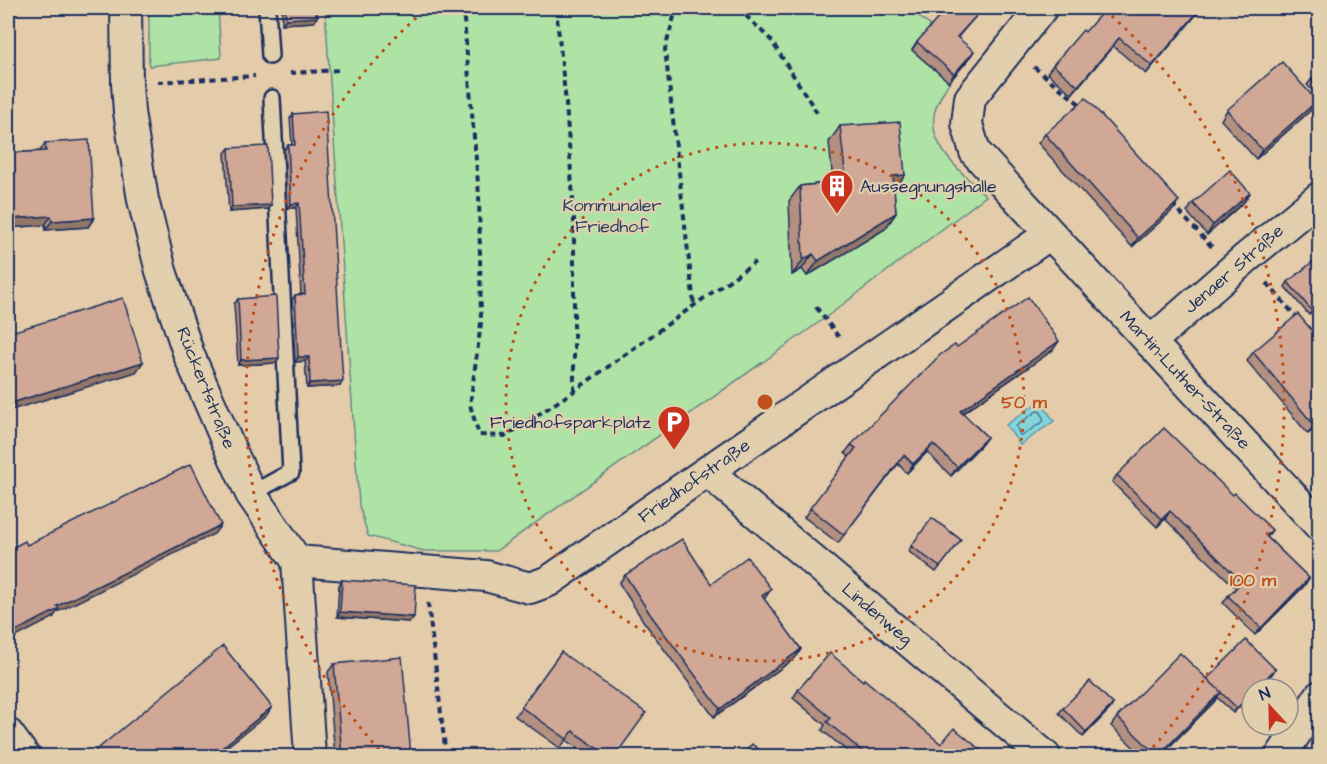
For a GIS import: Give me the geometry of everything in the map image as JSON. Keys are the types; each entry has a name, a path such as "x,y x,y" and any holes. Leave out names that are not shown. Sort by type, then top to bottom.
{"street":[{"name":"Rückertstraße","path":"126,8 127,84 143,200 162,271 189,355 251,494 297,561"},
{"name":"Martin-Luther-Straße","path":"1042,8 970,98 967,124 975,152 1320,526"},
{"name":"Jenaer Straße","path":"1150,342 1320,197"},
{"name":"Friedhofstraße","path":"297,561 424,569 486,576 530,588 549,581 1050,234"},
{"name":"Lindenweg","path":"708,472 1046,756"},
{"path":"297,561 310,756"},
{"path":"1281,756 1320,696"},
{"path":"8,734 24,756"}],"lane":[{"path":"267,8 270,56"},
{"path":"251,494 291,472 272,98"}],"path":[{"path":"463,8 479,195 481,322 470,405 480,435 506,436 574,391 756,262"},
{"path":"556,8 574,213 574,391"},
{"path":"681,8 674,17 665,49 694,305"},
{"path":"738,8 771,40 819,116"},
{"path":"1010,48 1086,111"},
{"path":"281,74 340,70"},
{"path":"127,84 260,75"},
{"path":"1168,199 1300,321"},
{"path":"816,307 859,365"},
{"path":"424,569 446,756"}],"green space":[{"path":"149,8 218,8 221,58 149,66"},
{"name":"Kommunaler Friedhof","path":"325,8 908,8 932,27 912,50 949,82 934,116 937,139 950,160 986,196 825,318 496,551 424,551 368,536 359,505"}],"water":[{"path":"1040,401 1054,421 1020,445 1006,425"}],"building":[{"path":"285,8 316,8 317,17 286,19"},
{"path":"947,8 966,8 976,16 957,37 974,51 954,74 917,42"},
{"path":"1106,8 1201,8 1152,66 1119,38 1078,86 1053,65 1083,30 1085,32"},
{"path":"1282,62 1317,101 1262,150 1227,110"},
{"path":"1320,73 1320,90 1311,80"},
{"path":"1086,98 1179,201 1138,238 1045,134"},
{"path":"326,111 343,381 310,383 309,357 298,357 295,295 305,294 299,203 291,204 288,145 295,145 293,114"},
{"name":"Aussegnungshalle","path":"900,122 905,175 893,176 896,213 818,261 813,254 803,260 800,186 846,181 840,126"},
{"path":"89,140 94,218 52,221 51,216 8,219 8,153 46,151 45,143"},
{"path":"268,146 271,205 232,207 229,148"},
{"path":"1230,170 1250,193 1213,225 1193,203"},
{"path":"1320,256 1320,305 1312,311 1288,282"},
{"path":"276,296 279,358 241,360 238,299"},
{"path":"1028,297 1059,341 960,411 987,437 957,467 933,444 913,464 904,455 844,535 810,508 856,448 851,445 940,355 955,345 957,347"},
{"path":"123,298 143,362 8,404 8,333"},
{"path":"1298,314 1320,340 1320,420 1314,425 1253,352"},
{"path":"1164,428 1272,530 1266,536 1309,578 1261,628 1228,596 1242,582 1170,511 1162,519 1117,475"},
{"path":"191,464 221,525 57,606 59,609 8,635 8,550 25,541 27,545"},
{"path":"932,518 961,540 940,567 911,546"},
{"path":"682,539 711,584 747,557 771,589 762,596 801,649 720,709 650,614 625,575"},
{"path":"342,580 416,585 414,617 340,612"},
{"path":"1246,640 1275,669 1267,677 1240,677 1240,705 1237,708 1207,679"},
{"path":"223,646 272,707 213,755 211,753 207,756 89,756"},
{"path":"561,652 646,713 615,756 608,756 573,731 567,739 521,707"},
{"path":"830,653 941,744 954,728 988,756 868,756 827,722 831,718 798,690"},
{"path":"1180,653 1221,692 1158,756 1117,717"},
{"path":"402,657 411,756 342,756 334,664"},
{"path":"1090,681 1113,704 1086,732 1063,708"},
{"path":"752,744 767,756 742,756"}],"place":[{"name":"Aussegnungshalle","path":"837,215"},
{"name":"Friedhofsparkplatz","path":"674,451"}]}
